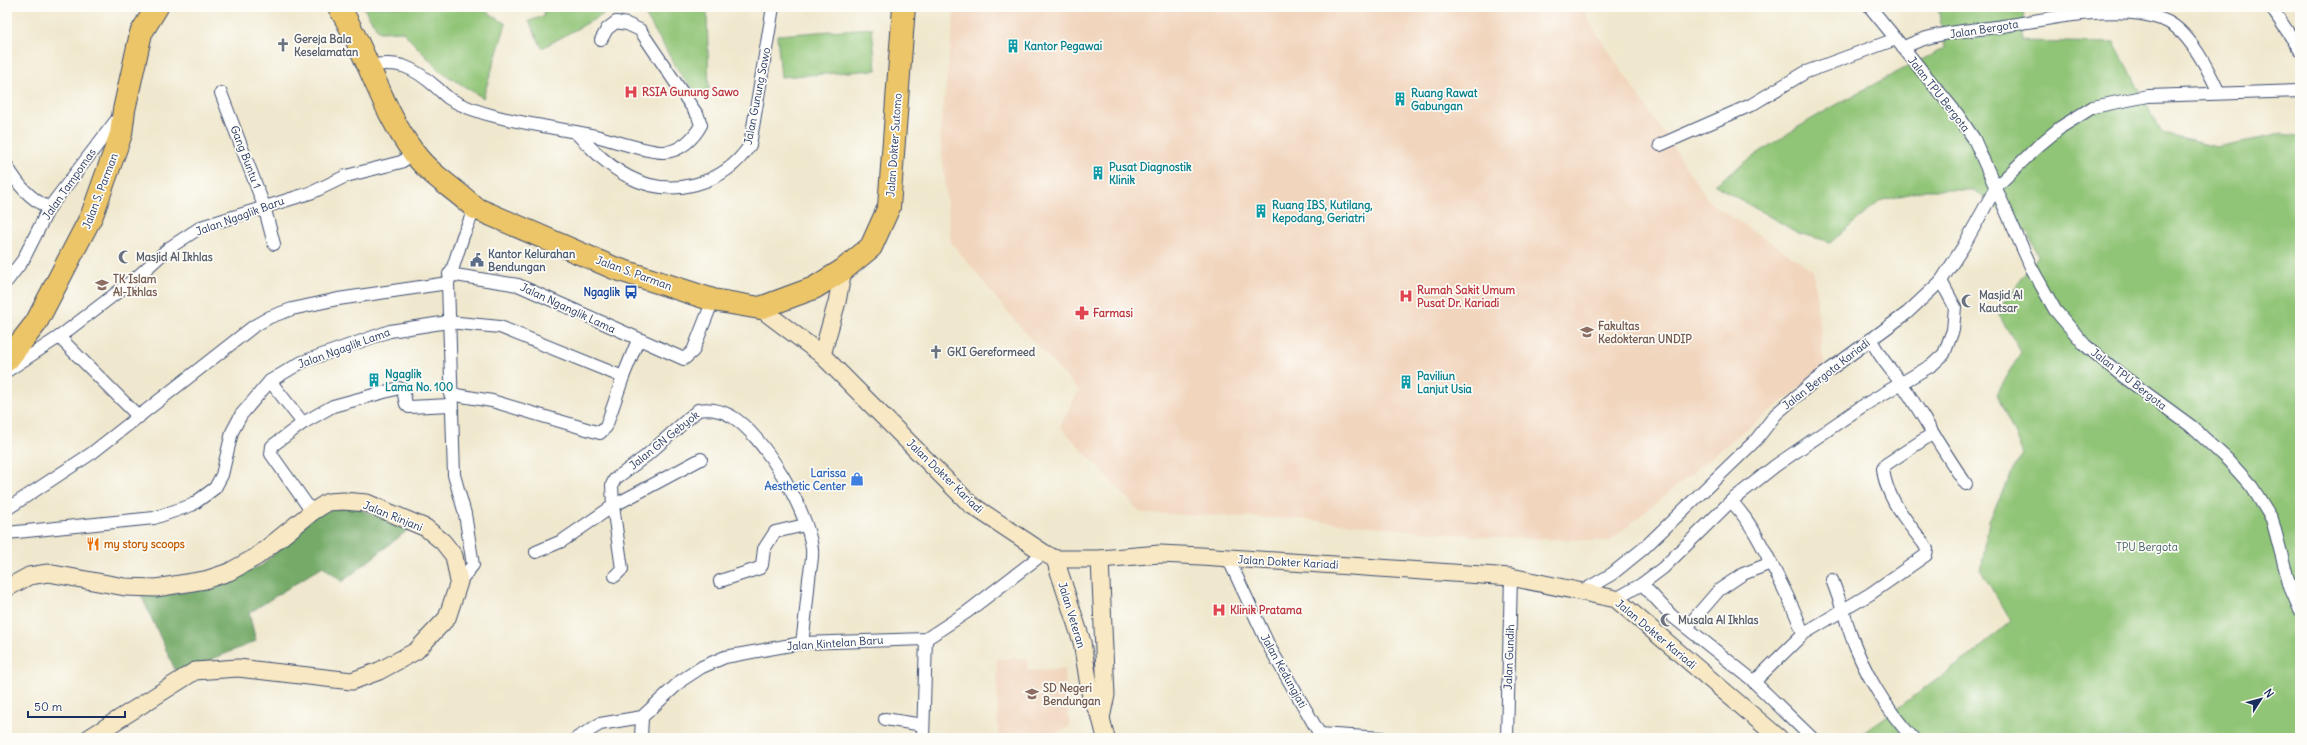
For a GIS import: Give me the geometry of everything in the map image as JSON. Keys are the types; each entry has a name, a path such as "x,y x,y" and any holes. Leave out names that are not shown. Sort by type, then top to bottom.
{"highway":[{"name":"Jalan S. Parman","path":"7,360 36,323 92,215 121,134 124,110 141,33 157,7"},
{"name":"Jalan S. Parman","path":"339,7 389,112 414,154 432,173 462,195 475,208 614,268 713,300 760,308"},
{"name":"Jalan Dokter Sutomo","path":"760,308 814,288 843,270 871,247 889,207 904,7"}],"main road":[{"path":"822,355 837,302 843,270"},
{"name":"Jalan Dokter Kariadi","path":"760,308 822,355 970,504 1049,556 1100,559 1160,554 1511,577 1616,599 1771,736"},
{"name":"Jalan Rinjani","path":"7,588 29,576 48,573 125,587 156,588 206,580 229,572 256,557 312,512 328,502 343,501 367,503 426,528 443,542 454,556 459,582 447,618 416,651 379,672 352,681 238,668 195,671 89,738"},
{"name":"Jalan Veteran","path":"1049,556 1082,642 1091,698 1101,718 1106,738"},
{"name":"Jalan Veteran","path":"1100,559 1106,695 1101,718"}],"street":[{"name":"Jalan Gunung Sawo","path":"574,131 604,161 628,177 648,185 666,188 687,187 707,182 727,169 744,153 750,145 773,7"},
{"name":"Jalan TPU Bergota","path":"1870,7 1958,115 1974,139 2031,267 2055,310 2085,345 2120,374 2191,426 2228,460 2252,487 2272,519 2290,587 2300,610"},
{"path":"2271,7 2300,50"},
{"name":"Jalan Bergota","path":"1900,43 1911,44 1943,35 2051,18 2125,12 2169,22 2196,51 2208,68 2219,93"},
{"path":"368,66 384,63 402,65 421,75 450,99 491,115 574,131 663,152 678,149 696,134 701,125 698,116 640,30 628,24 616,22 607,29 601,40"},
{"path":"1660,144 1751,105 1806,72 1900,43"},
{"path":"1996,187 2038,146 2061,127 2093,107 2148,96 2300,91"},
{"name":"Gang Buntu 1","path":"222,94 264,206 274,244"},
{"name":"Jalan Tampomas","path":"7,281 23,260 49,208 124,110"},
{"name":"Jalan Ngaglik Baru","path":"7,371 59,337 136,278 169,248 201,227 264,206 313,192 346,176 401,162 414,154"},
{"path":"7,166 15,180 27,194 49,208"},
{"name":"Jalan Bergota Kariadi","path":"1581,592 1612,574 1644,548 1756,440 1776,414 1813,382 1907,313 1941,281 1963,248 1996,187"},
{"path":"459,582 473,565 465,514 454,475 450,400 448,278 475,208"},
{"path":"7,509 92,453 139,418 254,326 270,316 338,299 448,278"},
{"name":"Jalan Nganglik Lama","path":"448,278 518,285 684,360 693,351 713,300"},
{"path":"1616,599 1642,584 1663,568 1731,501 1775,466 1861,407 1932,365 1944,354 1950,341 1955,318 1955,307 1941,281"},
{"name":"Jalan Ngaglik Lama","path":"7,533 154,518 192,505 215,488 222,475 232,432 241,415 270,382 302,362 372,336 390,331 448,322 500,327 623,376"},
{"path":"59,337 139,418"},
{"path":"1871,339 1878,355 1901,384 1932,434 1966,484"},
{"path":"312,512 271,454 270,450 272,446 303,423 333,406 399,388 403,390 406,404 409,407 450,400 492,400 600,432 606,427 623,376 638,340"},
{"path":"270,382 303,423"},
{"name":"Jalan GN Gebyok","path":"615,576 622,569 613,506 612,485 615,479 646,456 698,410 708,409 732,416 761,444 793,494 805,525 812,548 812,564 802,643"},
{"path":"1754,682 1803,634 1844,611 1926,555 1927,550 1924,544 1897,508 1889,491 1883,469 1885,465 1932,434"},
{"path":"536,552 577,532 613,506 701,459"},
{"path":"1731,501 1750,523 1799,620 1803,634"},
{"path":"720,581 760,568 762,565 764,549 775,532 805,525"},
{"path":"923,738 926,639 1049,556"},
{"name":"Jalan Kedungjati","path":"1228,558 1270,648 1321,736"},
{"path":"1687,627 1719,590 1743,574 1771,563"},
{"name":"Jalan Gundih","path":"1507,738 1511,577"},
{"path":"1832,580 1850,632 1874,685 1896,720 1912,738"},
{"path":"1642,584 1672,616 1754,682 1812,738"},
{"name":"Jalan Kintelan Baru","path":"642,717 682,680 702,667 725,657 802,643 926,639"},
{"path":"577,738 600,724 642,717 641,738"},
{"path":"885,719 923,725"},
{"path":"1321,736 1382,738"}],"shaded area":[{"name":"Rumah Sakit Umum Pusat Dr. Kariadi","path":"955,7 1582,7 1592,26 1710,203 1813,270 1824,365 1789,397 1732,440 1610,541 1485,537 1298,519 1141,513 1060,426 1079,391 1016,322 951,242 940,135"},
{"name":"SD Negeri Bendungan","path":"1026,658 1028,671 1064,669 1070,726 1047,738 998,738 997,659"}],"green space":[{"path":"363,7 480,7 506,24 483,98 440,71 402,31 379,32"},
{"path":"543,7 628,7 613,9 542,48 529,21 544,16"},
{"path":"630,7 707,7 709,94 705,101 683,78 646,16"},
{"name":"TPU Bergota","path":"1938,7 2024,7 2022,41 2114,43 2163,134 2217,147 2281,134 2300,136 2300,738 1860,738 1859,736 1975,652 2011,621 1981,571 1989,521 2013,470 2023,454 1997,394 2021,352 1997,312 2038,257 2029,234 1974,190 1925,190 1880,201 1831,242 1798,233 1715,185 1769,146 1826,110 1945,48"},
{"path":"872,28 876,70 781,77 777,35"},
{"path":"352,506 409,529 342,582 323,566 249,613 256,641 177,674 141,595 188,592 261,566 318,512"}],"place":[{"name":"Gereja Bala Keselamatan","path":"283,45"},
{"name":"Kantor Pegawai","path":"1013,46"},
{"name":"RSIA Gunung Sawo","path":"631,92"},
{"name":"Ruang Rawat Gabungan","path":"1400,99"},
{"name":"Pusat Diagnostik Klinik","path":"1098,173"},
{"name":"Ruang IBS, Kutilang, Kepodang, Geriatri","path":"1261,211"},
{"name":"Masjid Al Ikhlas","path":"125,257"},
{"name":"Kantor Kelurahan Bendungan","path":"477,260"},
{"name":"TK Islam Al-Ikhlas","path":"102,285"},
{"name":"Ngaglik","path":"631,292"},
{"name":"Rumah Sakit Umum Pusat Dr. Kariadi","path":"1406,296"},
{"name":"Masjid Al Kautsar","path":"1968,301"},
{"name":"Farmasi","path":"1082,313"},
{"name":"Fakultas Kedokteran UNDIP","path":"1587,332"},
{"name":"GKI Gereformeed","path":"936,352"},
{"name":"Ngaglik Lama No. 100","path":"374,380"},
{"name":"Paviliun Lanjut Usia","path":"1406,382"},
{"name":"Larissa Aesthetic Center","path":"857,479"},
{"name":"my story scoops","path":"93,544"},
{"name":"Klinik Pratama","path":"1219,610"},
{"name":"Musala Al Ikhlas","path":"1667,620"},
{"name":"SD Negeri Bendungan","path":"1032,694"}]}
